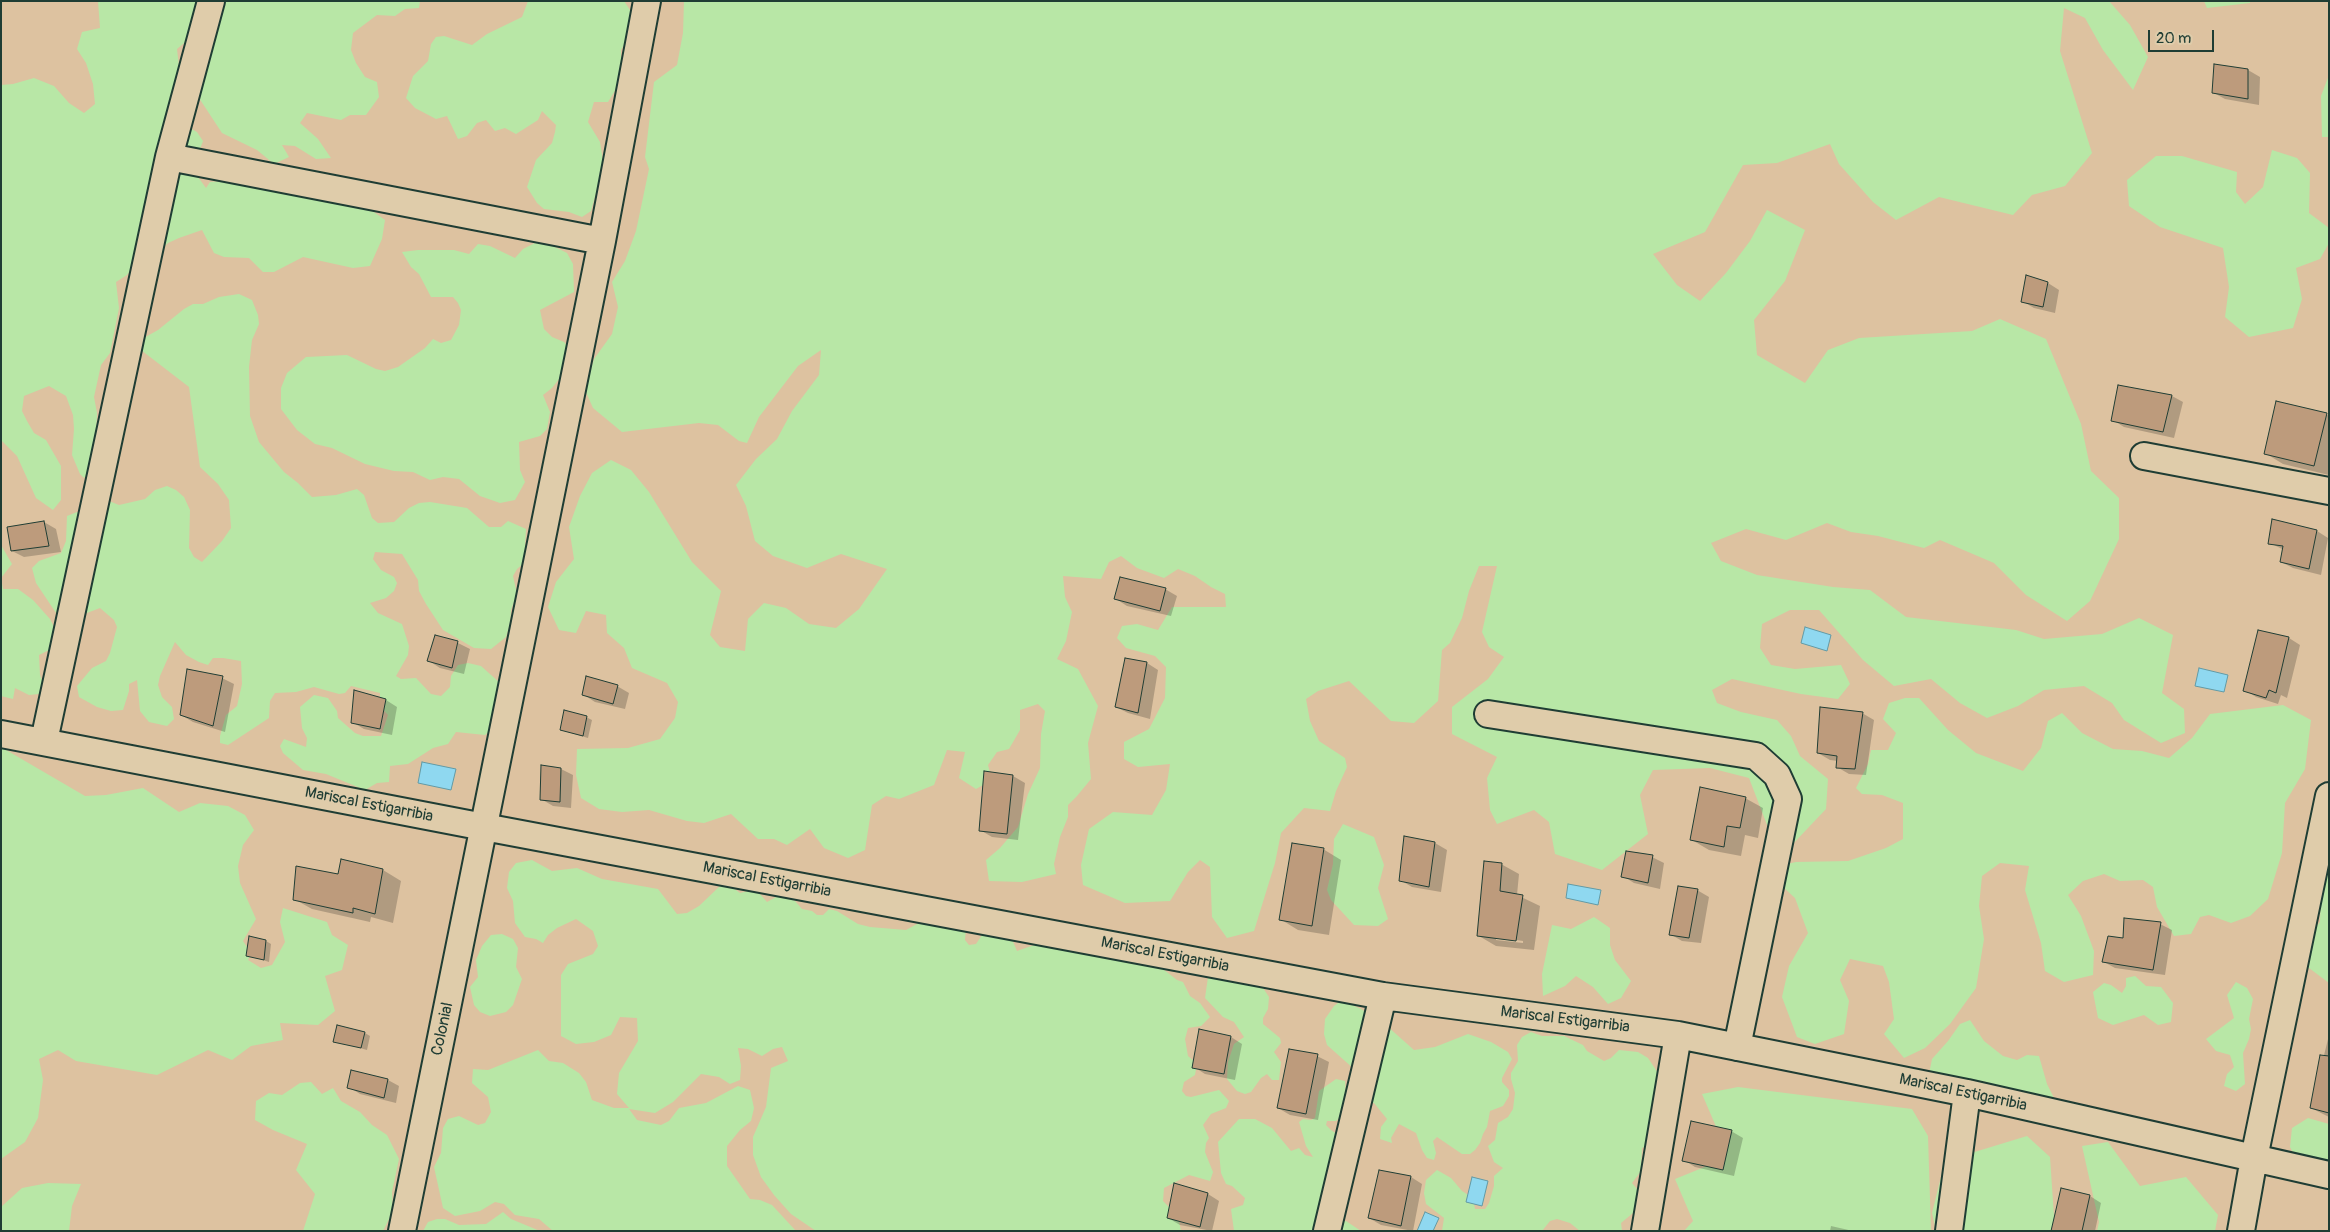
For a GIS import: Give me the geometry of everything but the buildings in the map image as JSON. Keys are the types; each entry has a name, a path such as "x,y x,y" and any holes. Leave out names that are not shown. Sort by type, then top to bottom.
{"street":[{"path":"44,742 169,156 211,1"},
{"name":"Colonial","path":"402,1231 602,241 647,1"},
{"path":"169,156 602,241"},
{"path":"2144,456 2329,491"},
{"path":"1488,714 1756,756 1777,776 1788,799 1737,1047"},
{"name":"Mariscal Estigarribia","path":"1,734 1383,996 1678,1035 1968,1093 2329,1175"},
{"path":"2241,1231 2254,1158 2329,796"},
{"path":"1327,1231 1383,996"},
{"path":"1645,1231 1678,1035"},
{"path":"1949,1231 1968,1093"}],"green space":[{"path":"98,1 200,1 190,38 177,49 186,126 197,132 203,141 200,149 190,153 187,168 198,177 206,188 210,182 221,181 261,189 276,188 356,205 374,212 385,220 382,239 370,266 353,268 303,257 274,272 263,272 249,258 224,257 214,253 202,230 168,243 157,253 137,262 127,275 116,282 119,308 110,353 101,365 94,397 97,413 95,463 84,478 80,474 72,455 73,415 66,396 49,386 24,396 22,411 27,421 34,433 46,440 61,466 61,500 53,510 36,498 17,456 1,440 1,85 13,84 34,78 54,86 69,103 84,113 95,104 93,84 86,63 77,49 82,32 100,28"},
{"path":"224,1 420,1 419,8 405,9 395,16 377,15 353,33 351,50 356,63 365,77 377,82 379,97 366,115 350,115 341,120 307,113 300,123 318,139 331,158 316,159 295,146 282,145 289,157 274,164 257,150 222,133 199,98 196,88 204,48 215,38 219,24 221,4"},
{"path":"528,1 624,1 632,13 632,32 621,50 621,66 616,89 608,102 594,102 588,122 600,142 603,161 591,211 582,217 569,212 544,209 537,203 527,187 536,160 552,143 555,132 556,125 542,111 538,120 516,134 505,128 495,131 486,120 477,123 467,136 458,139 447,116 436,119 415,108 406,98 413,76 428,61 431,44 436,37 444,36 472,45 487,34 522,17"},
{"path":"684,1 2109,1 2130,25 2148,57 2133,90 2103,50 2085,18 2064,8 2060,51 2092,153 2065,186 2032,195 2013,215 1939,197 1896,220 1873,202 1839,164 1830,144 1777,163 1743,165 1705,232 1653,254 1677,285 1700,301 1726,273 1750,241 1767,210 1805,230 1785,281 1754,320 1757,355 1805,383 1828,350 1859,338 1972,331 2000,319 2046,339 2081,424 2091,471 2119,498 2119,539 2090,601 2067,621 2026,595 1994,563 1940,540 1924,548 1878,536 1851,532 1827,523 1786,540 1746,529 1711,543 1721,561 1757,575 1833,587 1870,590 1906,617 2016,630 2044,639 2102,634 2139,618 2173,635 2162,693 2184,709 2185,733 2161,743 2124,720 2112,703 2084,686 2044,690 2018,706 1987,718 1960,703 1931,679 1894,686 1863,660 1819,610 1790,610 1762,624 1760,648 1771,665 1795,669 1841,665 1850,684 1838,699 1801,694 1732,679 1712,690 1717,703 1741,712 1777,720 1791,736 1800,756 1828,779 1826,809 1790,847 1767,825 1749,778 1710,768 1653,770 1640,795 1648,834 1602,870 1555,854 1549,822 1534,810 1497,824 1490,810 1487,778 1497,757 1452,734 1452,707 1488,679 1504,657 1489,647 1482,632 1497,566 1479,566 1469,591 1462,618 1450,643 1442,650 1438,701 1414,723 1391,721 1349,681 1318,691 1306,699 1310,721 1319,741 1345,758 1347,767 1336,791 1330,811 1304,808 1281,833 1275,863 1254,931 1227,938 1212,917 1210,867 1200,860 1188,872 1170,901 1125,903 1083,885 1081,865 1089,829 1113,812 1152,815 1166,790 1170,764 1138,767 1124,759 1124,742 1149,729 1165,698 1166,667 1155,656 1126,648 1117,638 1122,626 1137,624 1158,630 1172,607 1226,607 1225,594 1195,576 1178,569 1164,578 1137,568 1121,556 1109,562 1101,579 1063,576 1065,597 1072,612 1066,641 1057,659 1078,669 1098,706 1088,743 1091,779 1068,805 1068,817 1060,837 1054,864 1056,874 1022,882 989,881 986,860 1000,848 1018,827 1028,794 1040,768 1041,734 1045,711 1038,704 1020,710 1020,730 1009,749 997,752 988,765 992,780 976,789 959,778 965,752 947,750 934,785 899,799 886,796 872,805 865,850 848,858 824,848 810,829 787,845 774,839 758,839 731,814 704,823 687,821 649,810 622,812 599,809 581,798 576,775 577,749 628,748 660,739 675,718 678,702 667,683 632,668 624,648 607,633 606,615 586,611 576,633 559,630 548,607 556,582 574,559 569,527 580,496 592,473 611,460 631,470 649,492 692,562 721,591 710,635 720,647 745,651 748,619 764,603 786,608 809,624 836,628 859,609 887,569 841,554 807,568 773,556 755,541 746,506 736,485 756,459 777,439 792,411 819,375 821,350 798,366 759,417 747,443 739,441 718,425 699,423 622,432 593,408 585,390 594,359 612,334 618,307 612,282 625,261 636,231 649,169 645,157 654,82 677,65 683,33"},
{"path":"2204,1 2250,1 2250,3 2207,8"},
{"path":"2329,75 2329,137 2322,137 2321,96"},
{"path":"2272,150 2297,158 2310,173 2309,213 2329,228 2329,243 2320,259 2296,268 2302,299 2293,328 2249,337 2225,317 2229,287 2223,248 2160,227 2129,206 2127,180 2156,156 2182,156 2237,172 2236,192 2245,204 2263,187"},
{"path":"541,240 567,253 573,264 574,292 540,310 544,329 552,337 564,342 572,352 566,370 552,388 543,395 550,412 547,429 540,436 519,442 520,470 525,482 515,500 500,503 480,496 459,479 443,477 430,480 413,472 394,471 365,464 332,448 315,444 297,430 281,409 281,388 287,373 306,357 347,355 376,369 385,371 398,367 425,348 433,339 441,343 451,340 459,325 461,310 458,303 453,297 431,297 419,274 411,267 402,252 454,250 469,254 478,244 490,246 515,258 523,249"},
{"path":"239,294 252,300 258,315 259,324 252,340 249,367 250,416 259,442 284,472 312,497 336,495 357,489 364,495 372,518 378,523 394,522 409,508 419,503 430,502 467,508 489,527 501,527 508,521 526,529 524,563 513,576 517,594 511,610 510,624 506,637 491,649 474,648 443,630 426,604 419,591 418,580 402,554 375,552 373,559 381,570 394,577 397,583 394,591 386,598 370,603 378,613 402,624 409,646 408,655 396,676 401,679 416,678 431,694 441,696 450,687 451,676 458,665 468,663 481,666 500,683 493,728 485,735 456,732 448,744 433,748 408,764 390,766 389,782 377,783 365,790 326,774 303,770 283,753 280,746 284,739 306,747 307,738 302,728 300,707 314,695 328,698 337,711 338,718 355,733 363,736 381,736 388,715 380,706 380,693 351,686 345,693 339,694 314,687 296,692 275,693 270,701 269,718 228,745 220,743 220,736 226,715 237,706 242,684 241,661 213,658 208,665 186,655 175,642 158,685 162,697 172,707 174,719 167,726 149,722 140,711 137,680 129,684 129,691 123,710 111,711 97,707 79,697 77,686 92,668 106,661 117,627 114,620 100,608 79,616 58,616 36,583 32,568 39,561 61,553 66,541 67,516 77,512 85,513 109,501 119,505 145,499 155,490 167,486 176,490 184,497 190,510 189,548 194,557 202,562 222,541 231,528 229,500 218,484 200,467 189,387 141,350 142,339 158,330 184,309 193,304 203,304 219,297"},
{"path":"1,545 12,564 1,578"},
{"path":"1,578 3,589 18,589 33,600 50,619 56,631 55,647 39,655 40,675 43,683 39,694 29,695 15,688 13,699 1,696"},
{"path":"1905,698 1919,698 1948,730 1976,753 2023,771 2041,748 2048,721 2062,713 2082,733 2113,749 2142,751 2169,758 2192,738 2210,714 2283,705 2311,720 2305,769 2285,803 2282,853 2268,899 2250,916 2231,923 2209,915 2200,917 2191,934 2174,936 2157,907 2153,887 2143,880 2120,881 2104,874 2083,881 2068,895 2081,916 2094,951 2093,975 2064,982 2045,971 2041,943 2025,890 2029,866 2000,863 1982,876 1979,906 1984,939 1976,988 1950,1024 1925,1048 1904,1058 1884,1034 1894,1019 1889,982 1883,966 1850,959 1840,980 1849,1001 1844,1034 1815,1044 1797,1037 1782,997 1789,966 1808,933 1795,898 1782,886 1774,867 1796,862 1848,861 1886,848 1903,839 1903,803 1882,795 1862,794 1856,788 1868,764 1871,750 1888,750 1896,733 1883,719 1889,703"},
{"path":"1,747 85,796 106,795 143,788 179,812 200,803 228,806 245,815 254,830 243,845 238,866 240,883 256,919 243,941 251,953 248,960 261,968 272,965 285,942 280,922 283,908 327,922 332,935 348,945 342,970 325,976 335,1011 318,1025 280,1023 283,1040 251,1046 232,1060 208,1050 157,1075 76,1061 58,1050 39,1059 43,1080 38,1118 25,1142 1,1159"},
{"path":"1343,824 1374,837 1384,865 1378,888 1388,919 1378,926 1354,925 1331,900 1327,890 1333,864 1334,839"},
{"path":"532,860 552,871 577,868 602,879 658,889 677,914 687,913 699,906 720,886 728,884 740,893 752,890 759,893 767,902 778,896 786,896 795,901 802,909 812,911 817,915 823,915 829,909 837,911 858,924 870,927 906,930 917,924 931,921 956,929 966,928 965,940 969,945 976,944 982,935 991,933 1011,937 1017,951 1037,944 1059,948 1064,951 1086,951 1110,960 1122,960 1163,969 1177,980 1183,982 1190,996 1200,1003 1210,1017 1201,1026 1188,1028 1185,1039 1188,1056 1197,1064 1195,1075 1184,1082 1182,1091 1186,1096 1191,1097 1219,1090 1229,1101 1226,1108 1211,1114 1203,1125 1209,1138 1206,1143 1205,1152 1213,1172 1210,1181 1189,1175 1164,1188 1163,1201 1178,1216 1181,1231 816,1231 791,1214 774,1195 761,1177 753,1155 753,1137 766,1107 771,1068 788,1061 782,1047 773,1049 762,1056 748,1049 738,1048 741,1066 740,1080 730,1084 719,1077 701,1074 673,1102 655,1113 629,1109 637,1120 661,1125 669,1121 679,1108 706,1103 738,1086 750,1090 754,1108 751,1121 740,1130 727,1146 727,1166 750,1199 760,1200 772,1205 796,1231 553,1231 539,1219 515,1215 504,1204 495,1202 480,1211 455,1216 443,1208 434,1167 441,1153 443,1128 448,1119 459,1116 478,1125 485,1123 491,1112 488,1097 472,1083 473,1069 488,1070 538,1050 549,1061 563,1063 579,1073 586,1082 592,1100 614,1108 629,1108 617,1094 619,1073 638,1041 637,1018 620,1017 611,1035 594,1042 576,1044 561,1036 561,975 568,964 593,954 598,946 593,931 576,919 557,928 548,935 543,943 536,939 525,937 515,923 513,901 507,888 509,872 516,863"},
{"path":"2329,865 2329,983 2305,965 2309,935 2320,922 2321,882"},
{"path":"1594,917 1610,928 1610,945 1615,960 1631,981 1621,998 1608,1004 1593,987 1576,976 1565,986 1543,996 1542,974 1552,925 1571,929"},
{"path":"502,934 513,939 518,948 516,967 522,979 513,1005 506,1012 490,1016 480,1012 474,1005 470,987 478,977 476,960 482,946 491,935"},
{"path":"1209,970 1233,975 1243,984 1263,988 1269,997 1268,1009 1263,1018 1263,1024 1280,1038 1281,1043 1274,1052 1281,1062 1279,1080 1272,1080 1267,1074 1261,1078 1251,1092 1245,1094 1237,1091 1227,1079 1228,1062 1234,1044 1244,1037 1234,1022 1223,1017 1205,998"},
{"path":"2135,976 2146,986 2161,987 2173,1003 2171,1022 2158,1025 2144,1015 2113,1025 2098,1018 2093,992 2104,983 2111,985 2122,993 2126,986 2126,978"},
{"path":"2236,982 2247,988 2253,999 2249,1019 2251,1029 2243,1053 2245,1084 2236,1091 2224,1086 2227,1074 2234,1067 2230,1055 2216,1051 2206,1039 2234,1018 2227,995"},
{"path":"1342,1000 1361,1009 1387,1026 1414,1050 1435,1047 1468,1034 1491,1042 1508,1052 1512,1059 1502,1078 1502,1082 1509,1090 1509,1096 1503,1106 1490,1111 1487,1127 1475,1150 1470,1154 1462,1154 1437,1137 1433,1141 1436,1153 1434,1160 1427,1158 1416,1133 1399,1124 1391,1138 1392,1143 1380,1139 1381,1127 1387,1119 1374,1103 1367,1103 1354,1069 1327,1045 1324,1034 1325,1019 1334,1006"},
{"path":"1970,1020 1984,1041 2003,1056 2017,1060 2027,1055 2039,1056 2047,1084 2054,1098 2026,1105 2000,1087 1982,1081 1948,1083 1928,1079 1932,1059 1960,1024"},
{"path":"1531,1032 1542,1036 1564,1036 1583,1045 1587,1051 1604,1061 1611,1058 1619,1050 1638,1052 1648,1058 1658,1073 1652,1144 1642,1148 1641,1171 1632,1183 1637,1189 1641,1201 1633,1213 1621,1223 1622,1231 1580,1231 1570,1223 1557,1219 1550,1221 1542,1231 1442,1231 1444,1218 1426,1204 1424,1193 1426,1180 1437,1170 1451,1178 1462,1191 1473,1198 1475,1209 1485,1209 1489,1203 1494,1186 1494,1176 1503,1168 1494,1162 1488,1146 1495,1140 1498,1123 1508,1117 1513,1109 1515,1093 1511,1073 1518,1061 1517,1045 1522,1037"},
{"path":"1336,1079 1345,1081 1346,1096 1340,1117 1336,1121 1327,1121 1326,1125 1341,1137 1320,1198 1324,1209 1338,1222 1346,1221 1361,1231 1234,1231 1231,1209 1243,1205 1245,1198 1232,1186 1226,1184 1221,1173 1218,1142 1239,1119 1255,1119 1272,1128 1291,1151 1299,1148 1305,1155 1313,1157 1306,1146 1299,1122 1303,1119 1311,1120 1315,1118 1319,1091"},
{"path":"311,1082 322,1094 333,1088 341,1101 360,1112 372,1125 387,1135 399,1159 392,1192 393,1211 383,1231 303,1231 315,1194 296,1170 307,1144 273,1130 255,1120 256,1101 269,1093 282,1095 300,1083"},
{"path":"1738,1087 1912,1109 1928,1136 1931,1231 1684,1231 1693,1221 1675,1179 1717,1162 1724,1145 1702,1094"},
{"path":"2308,1118 2329,1124 2329,1165 2298,1162 2290,1147 2292,1128"},
{"path":"2027,1136 2050,1157 2055,1231 1936,1231 1932,1213 1945,1161"},
{"path":"2108,1142 2140,1186 2186,1177 2218,1215 2215,1231 2097,1231 2099,1222 2082,1146"},
{"path":"48,1183 81,1184 72,1206 69,1231 1,1231 1,1207 22,1188"},
{"path":"503,1212 511,1219 540,1231 423,1231 428,1222 437,1219 445,1219 459,1225 486,1224"}],"water":[{"path":"1805,627 1831,635 1827,651 1801,643"},
{"path":"2199,668 2228,675 2224,692 2195,686"},
{"path":"422,762 456,769 451,790 418,783"},
{"path":"1568,884 1601,890 1598,905 1566,898"},
{"path":"1472,1177 1488,1181 1482,1206 1466,1202"},
{"path":"1425,1212 1439,1218 1433,1231 1417,1231"}]}
